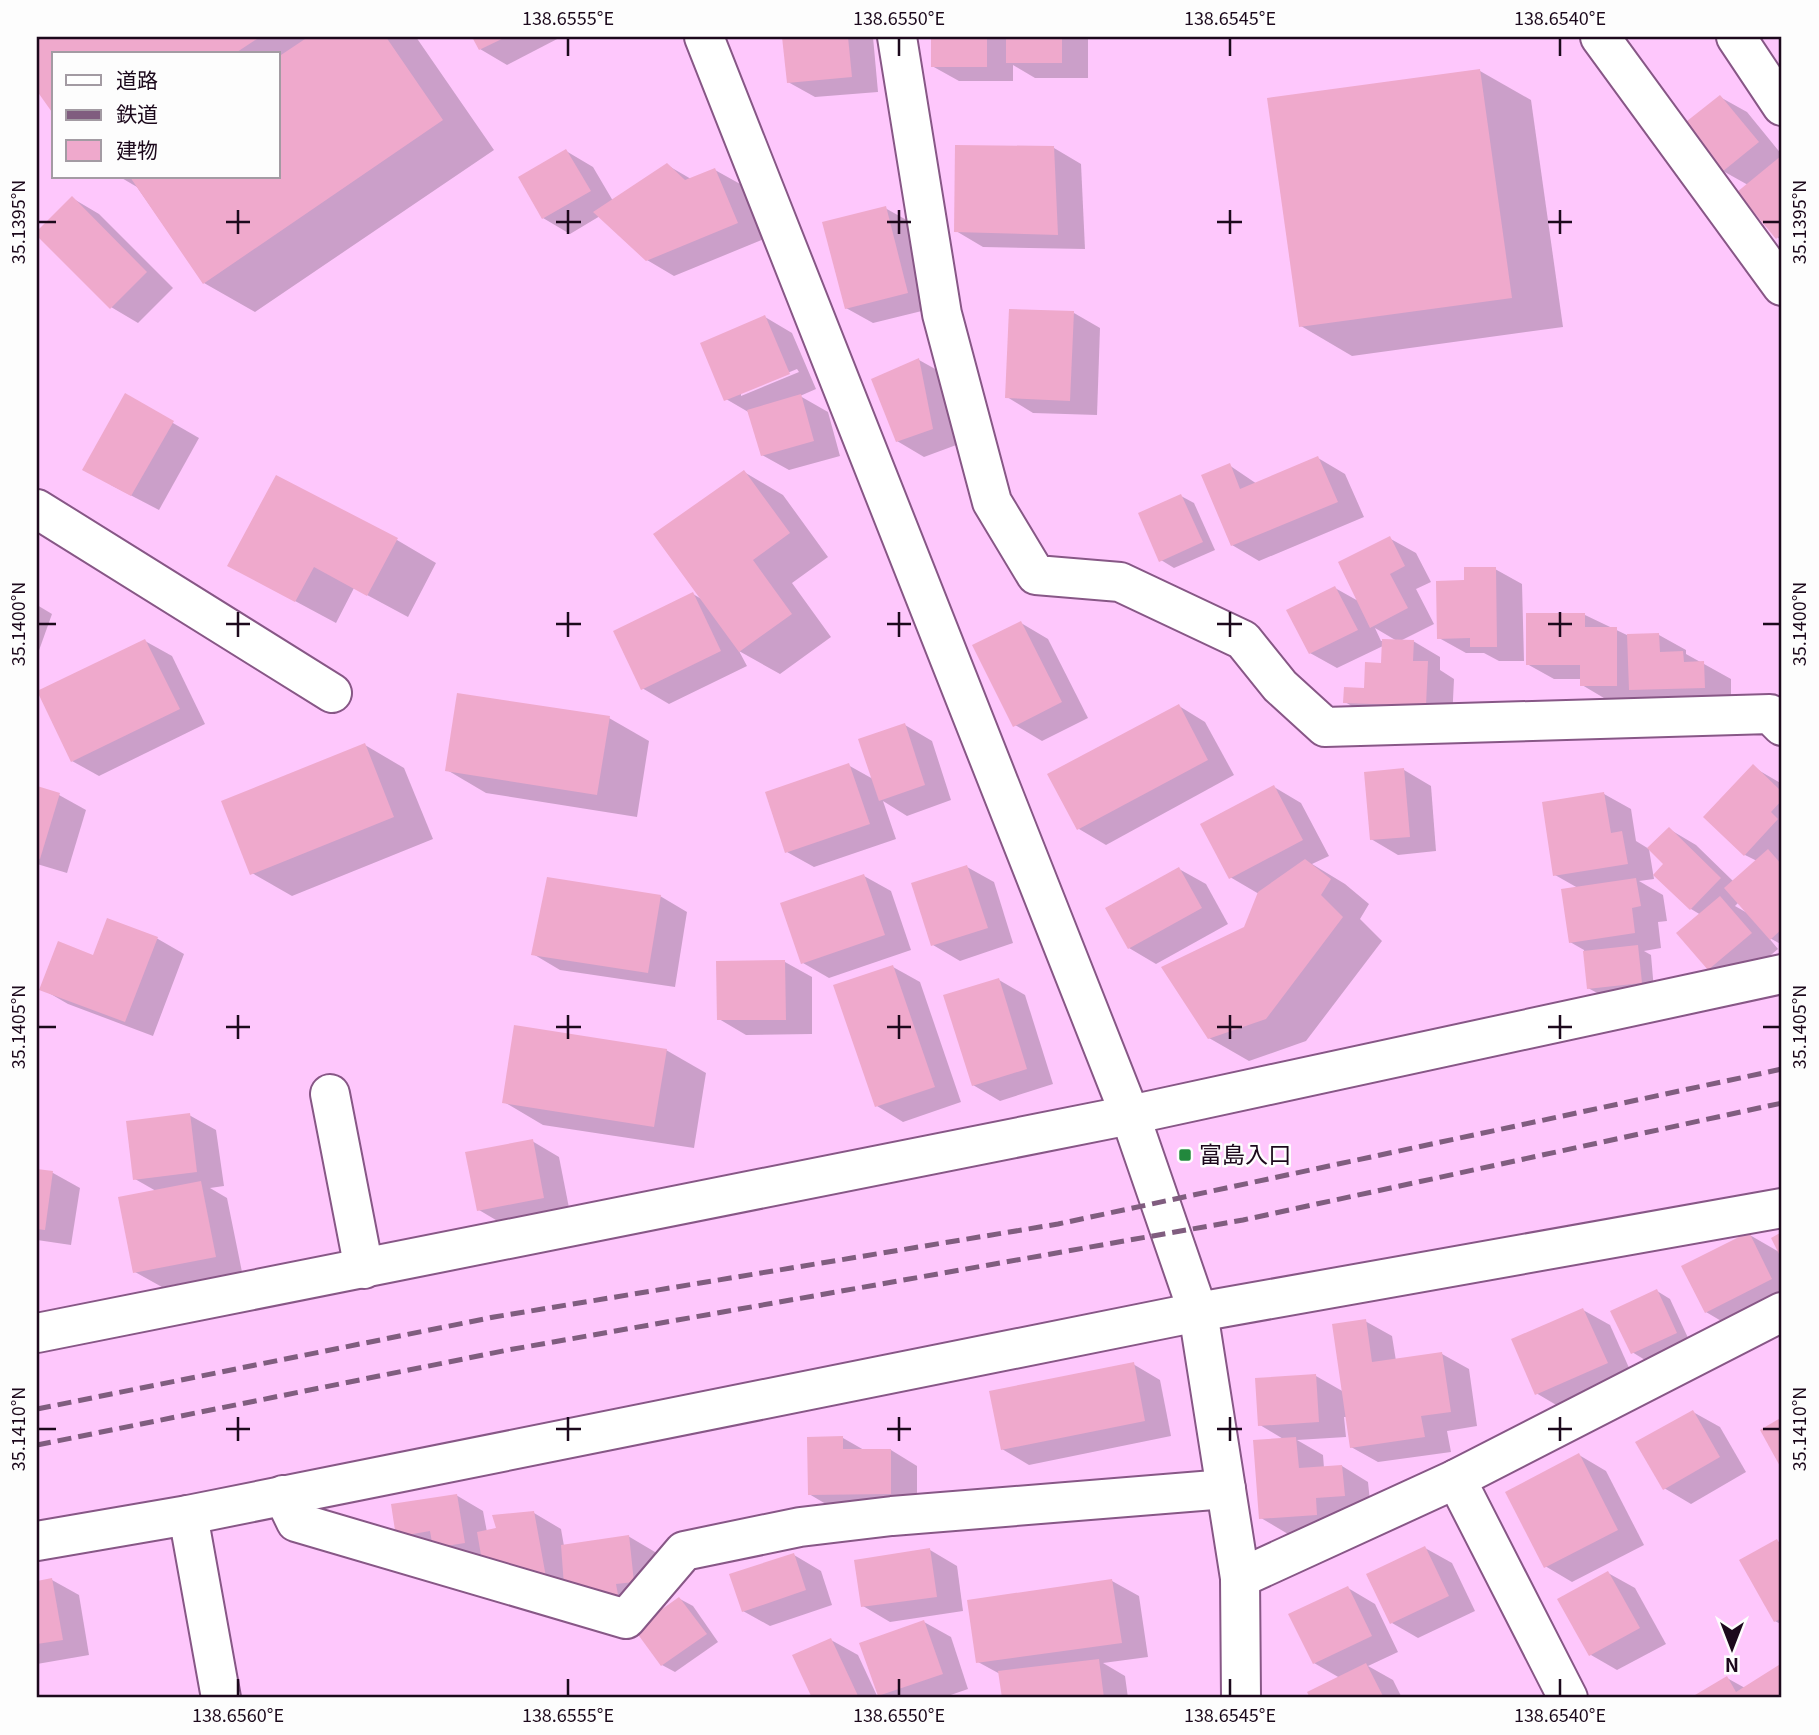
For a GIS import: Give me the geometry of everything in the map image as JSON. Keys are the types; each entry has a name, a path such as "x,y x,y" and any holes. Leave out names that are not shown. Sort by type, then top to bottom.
{"street":[{"path":"704,37 1130,1115 1198,1312 1240,1578 1241,1698"},
{"path":"897,37 942,314 992,502 1037,575 1120,582 1243,640 1280,686 1325,727 1770,715 1782,726"},
{"path":"1600,37 1782,286"},
{"path":"1735,37 1782,106"},
{"path":"37,509 332,693"},
{"path":"37,1333 1130,1115 1782,974"},
{"path":"330,1094 364,1269"},
{"path":"37,1541 188,1514 1198,1312 1782,1208"},
{"path":"1240,1578 1456,1479 1782,1312"},
{"path":"1456,1479 1568,1698"},
{"path":"283,1495 296,1522 626,1619 684,1551 800,1527 892,1516 1226,1489"},
{"path":"188,1514 221,1698"}],"building":[{"path":"37,37 260,37 237,52 52,52 52,112 37,91"},
{"path":"308,37 386,37 443,120 203,284 131,178 280,178 280,56"},
{"path":"472,37 506,37 479,50"},
{"path":"782,37 848,37 852,77 787,83"},
{"path":"931,37 987,37 987,67 931,67"},
{"path":"1006,37 1062,37 1062,63 1006,63"},
{"path":"1480,69 1512,298 1299,327 1267,98"},
{"path":"1720,95 1759,142 1722,172 1682,125"},
{"path":"955,145 1054,146 1058,235 954,232"},
{"path":"566,149 591,191 542,219 518,177"},
{"path":"1782,155 1782,233 1776,239 1737,192"},
{"path":"667,163 685,180 715,168 738,223 646,261 593,212"},
{"path":"72,196 147,272 110,309 37,236 37,231"},
{"path":"886,206 908,293 845,309 822,222"},
{"path":"1009,309 1074,311 1070,401 1005,398"},
{"path":"765,315 790,374 724,401 700,343"},
{"path":"919,358 933,429 896,442 871,379"},
{"path":"125,393 174,421 131,496 82,470"},
{"path":"801,394 814,441 761,456 747,410"},
{"path":"1318,456 1338,502 1231,546 1201,475 1230,463 1240,489"},
{"path":"744,470 790,533 753,560 792,614 739,652 653,534"},
{"path":"276,475 398,538 367,596 314,567 295,602 227,566"},
{"path":"1181,494 1203,542 1159,562 1138,513"},
{"path":"1390,536 1405,566 1390,574 1408,608 1370,628 1338,562"},
{"path":"1464,567 1496,567 1497,647 1470,647 1470,638 1437,639 1436,581 1464,580"},
{"path":"1335,586 1358,630 1309,654 1286,610"},
{"path":"693,592 721,651 641,690 613,631"},
{"path":"1526,613 1585,613 1585,627 1617,627 1617,686 1580,686 1580,665 1526,665"},
{"path":"1021,621 1062,702 1013,727 972,645"},
{"path":"1659,633 1660,652 1683,651 1684,662 1704,661 1705,688 1629,690 1627,634"},
{"path":"145,639 180,709 71,762 37,691"},
{"path":"1382,639 1414,640 1413,661 1428,661 1426,706 1343,703 1344,687 1364,688 1365,662 1381,663"},
{"path":"457,693 610,716 597,795 445,771"},
{"path":"1179,704 1208,760 1077,830 1047,774"},
{"path":"905,723 925,785 879,801 858,739"},
{"path":"365,743 394,817 250,875 221,801"},
{"path":"849,763 870,824 785,853 765,792"},
{"path":"1753,764 1782,792 1782,800 1771,812 1778,819 1744,856 1703,817"},
{"path":"1404,768 1410,837 1370,840 1364,772"},
{"path":"1274,785 1303,840 1229,879 1200,824"},
{"path":"37,786 60,793 40,859 37,858"},
{"path":"1604,792 1611,833 1622,831 1628,864 1553,876 1542,802"},
{"path":"1669,827 1721,878 1690,910 1653,875 1663,864 1647,848"},
{"path":"1768,849 1782,865 1782,929 1770,940 1724,888"},
{"path":"1305,859 1331,879 1321,895 1343,917 1266,1019 1208,1039 1161,967 1244,927 1258,892"},
{"path":"967,865 988,928 931,946 911,883"},
{"path":"1179,867 1202,908 1128,949 1105,908"},
{"path":"864,874 885,935 801,964 780,903"},
{"path":"547,877 661,895 648,973 531,955"},
{"path":"1636,878 1641,906 1632,908 1635,933 1569,943 1561,889"},
{"path":"1720,896 1752,933 1708,970 1676,933"},
{"path":"107,918 158,937 125,1022 39,990 58,941 93,955"},
{"path":"1638,945 1642,983 1587,989 1583,951"},
{"path":"785,960 786,1020 717,1020 716,961"},
{"path":"893,965 935,1087 875,1107 833,985"},
{"path":"999,978 1027,1069 972,1086 943,995"},
{"path":"514,1025 667,1049 654,1127 502,1103"},
{"path":"190,1113 197,1172 133,1180 126,1121"},
{"path":"533,1139 544,1198 477,1211 465,1152"},
{"path":"37,1169 53,1171 45,1230 37,1229"},
{"path":"201,1181 216,1257 133,1273 118,1197"},
{"path":"1749,1232 1772,1279 1705,1313 1681,1266"},
{"path":"1782,1232 1782,1260 1771,1238"},
{"path":"1657,1289 1677,1333 1631,1354 1610,1311"},
{"path":"1583,1308 1608,1363 1535,1395 1511,1339"},
{"path":"1366,1319 1372,1362 1442,1352 1451,1412 1421,1416 1425,1437 1350,1448 1332,1324"},
{"path":"1134,1362 1145,1421 1001,1450 989,1391"},
{"path":"1316,1374 1319,1422 1258,1426 1255,1378"},
{"path":"1693,1410 1720,1457 1663,1490 1635,1442"},
{"path":"1782,1417 1782,1470 1760,1430"},
{"path":"843,1436 843,1449 891,1449 891,1494 808,1495 807,1437"},
{"path":"1296,1437 1299,1468 1342,1465 1345,1496 1316,1498 1317,1515 1259,1519 1253,1440"},
{"path":"1579,1453 1618,1530 1544,1568 1505,1492"},
{"path":"457,1494 465,1543 433,1548 430,1531 396,1537 391,1504"},
{"path":"534,1511 546,1577 482,1561 477,1532 496,1528 492,1515"},
{"path":"629,1535 634,1582 616,1584 619,1600 564,1586 561,1545"},
{"path":"1777,1539 1782,1548 1782,1618 1774,1622 1739,1560"},
{"path":"1425,1546 1449,1596 1390,1624 1366,1574"},
{"path":"930,1548 937,1597 861,1607 854,1560"},
{"path":"794,1553 806,1590 742,1612 729,1574"},
{"path":"1608,1571 1640,1628 1589,1656 1557,1599"},
{"path":"52,1578 63,1640 37,1644 37,1581"},
{"path":"1112,1579 1122,1643 976,1663 967,1600"},
{"path":"1348,1586 1372,1636 1313,1664 1288,1614"},
{"path":"679,1597 707,1634 661,1666 634,1629"},
{"path":"924,1620 943,1674 878,1696 859,1643"},
{"path":"831,1638 859,1698 812,1698 792,1655"},
{"path":"1099,1659 1104,1698 1002,1698 998,1671"},
{"path":"1366,1663 1384,1698 1310,1698 1307,1692"},
{"path":"1782,1663 1782,1698 1690,1698 1727,1676 1736,1692"}],"railway":[{"path":"37,1409 494,1317 1058,1224 1782,1069"},
{"path":"37,1445 508,1350 1243,1220 1782,1103"}],"place":[{"name":"富島入口","path":"1185,1155"}]}
